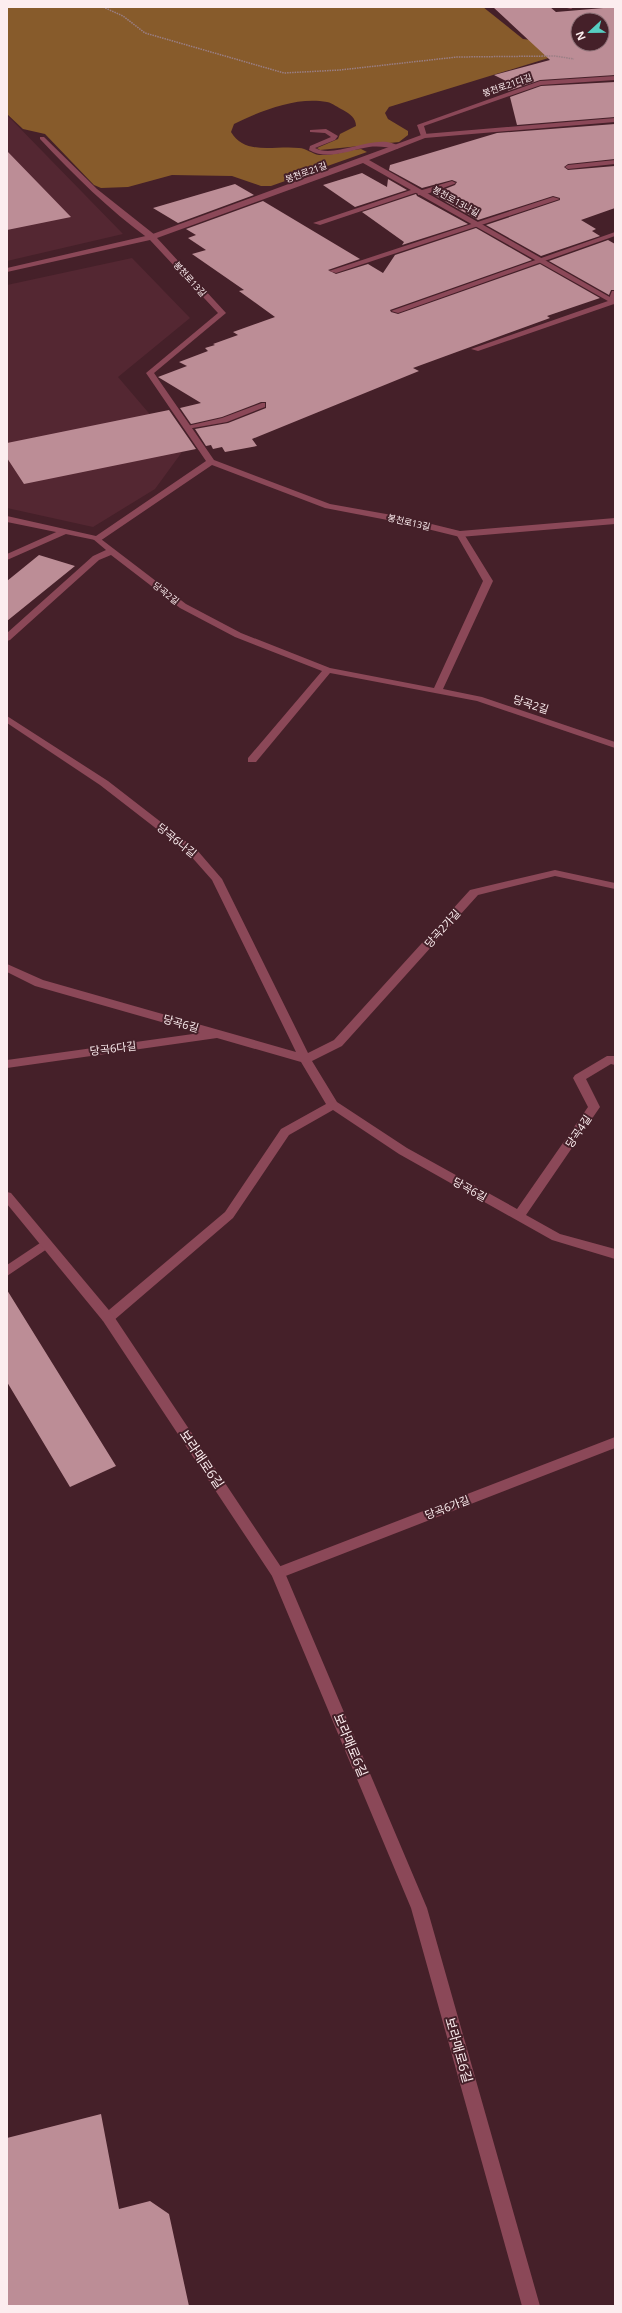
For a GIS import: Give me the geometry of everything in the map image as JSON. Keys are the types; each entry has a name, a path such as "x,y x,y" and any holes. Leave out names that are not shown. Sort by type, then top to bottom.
{"street":[{"path":"566,7 571,7"},
{"name":"봉천로21다길","path":"424,136 420,125 540,83 615,78"},
{"name":"봉천로21길","path":"7,270 152,237 364,160 424,136 615,120"},
{"path":"312,131 326,131 335,136 333,139 312,147 311,149 316,152 328,153 370,145 397,147"},
{"path":"42,138 80,178 128,220 152,237"},
{"name":"봉천로13나길","path":"364,160 613,302"},
{"path":"568,167 615,162"},
{"path":"317,223 452,182"},
{"path":"333,271 556,199"},
{"path":"395,311 615,234"},
{"name":"봉천로13길","path":"152,237 222,313 150,373 211,462 328,506 403,520 460,534 615,521"},
{"path":"475,349 613,302 615,294"},
{"path":"187,427 224,420 262,405"},
{"path":"97,539 211,462"},
{"name":"당곡2길","path":"7,519 97,539 183,606 238,635 328,670 479,699 615,745"},
{"path":"7,557 63,532"},
{"path":"437,692 488,581 460,534"},
{"path":"7,638 96,558 112,551"},
{"path":"252,760 328,670"},
{"name":"당곡6나길","path":"7,719 104,783 193,852 217,879 306,1059"},
{"name":"당곡2가길","path":"306,1059 338,1043 474,892 554,873 615,886"},
{"name":"당곡6길","path":"7,968 39,983 306,1059 333,1105 404,1151 556,1237 615,1254"},
{"name":"당곡6다길","path":"7,1064 219,1034"},
{"name":"당곡4길","path":"519,1216 594,1107 579,1078 611,1059 615,1060"},
{"path":"108,1318 229,1215 285,1132 333,1105"},
{"name":"보라매로6길","path":"7,1196 108,1318 278,1573 420,1908 531,2306"},
{"path":"7,1271 46,1244"},
{"name":"당곡6가길","path":"278,1573 615,1442"}],"path":[{"path":"103,7 123,16 145,33 284,73 340,70 457,57 555,56 576,59"}],"shaded area":[{"path":"7,7 483,7 523,39 539,41 555,56 389,107 385,113 388,119 408,131 408,135 399,142 320,150 317,148 338,139 340,134 356,126 356,123 354,118 333,104 315,101 303,101 279,106 255,114 234,124 231,132 244,144 252,147 302,148 319,155 330,155 361,149 367,152 271,186 261,186 232,176 172,175 128,187 101,188 94,185 45,134 23,129 7,114"},
{"path":"7,115 123,234 7,261"},
{"path":"132,258 190,318 118,377 182,452 155,489 93,527 7,508 7,285"}],"building":[{"path":"493,7 550,7 556,12 615,7 615,75 540,80 508,91 506,81 494,75 550,60"},
{"path":"615,82 615,117 517,125 510,97 541,86"},
{"path":"615,124 615,159 568,164 564,167 568,170 615,166 615,208 581,220 596,229 592,231 600,236 541,256 486,225 560,200 560,198 553,196 478,220 432,194 455,185 457,182 452,180 422,188 389,170 390,165 497,133"},
{"path":"7,151 71,217 7,230"},
{"path":"362,173 387,187 388,179 407,190 355,207 323,185"},
{"path":"235,184 254,195 178,223 153,208"},
{"path":"416,194 417,196 468,224 402,245 404,242 362,212"},
{"path":"263,201 360,259 328,270 336,274 368,264 383,273 395,255 476,228 532,260 390,310 391,312 398,314 540,264 600,298 547,316 550,318 413,368 419,371 252,439 257,446 225,452 222,447 213,449 211,445 206,446 195,429 228,423 266,408 266,402 261,402 222,417 191,424 180,408 201,403 158,377 187,366 179,362 208,351 205,348 238,335 233,332 275,317 239,291 244,290 192,254 206,250 188,238 196,235 186,229"},
{"path":"608,240 615,244 615,290 611,290 609,295 549,261"},
{"path":"169,410 196,449 24,484 7,458 7,443"},
{"path":"39,555 75,566 7,621 7,581"},
{"path":"7,1290 116,1466 70,1487 7,1382"},
{"path":"101,2114 119,2209 150,2201 169,2214 189,2306 7,2306 7,2138"}]}
